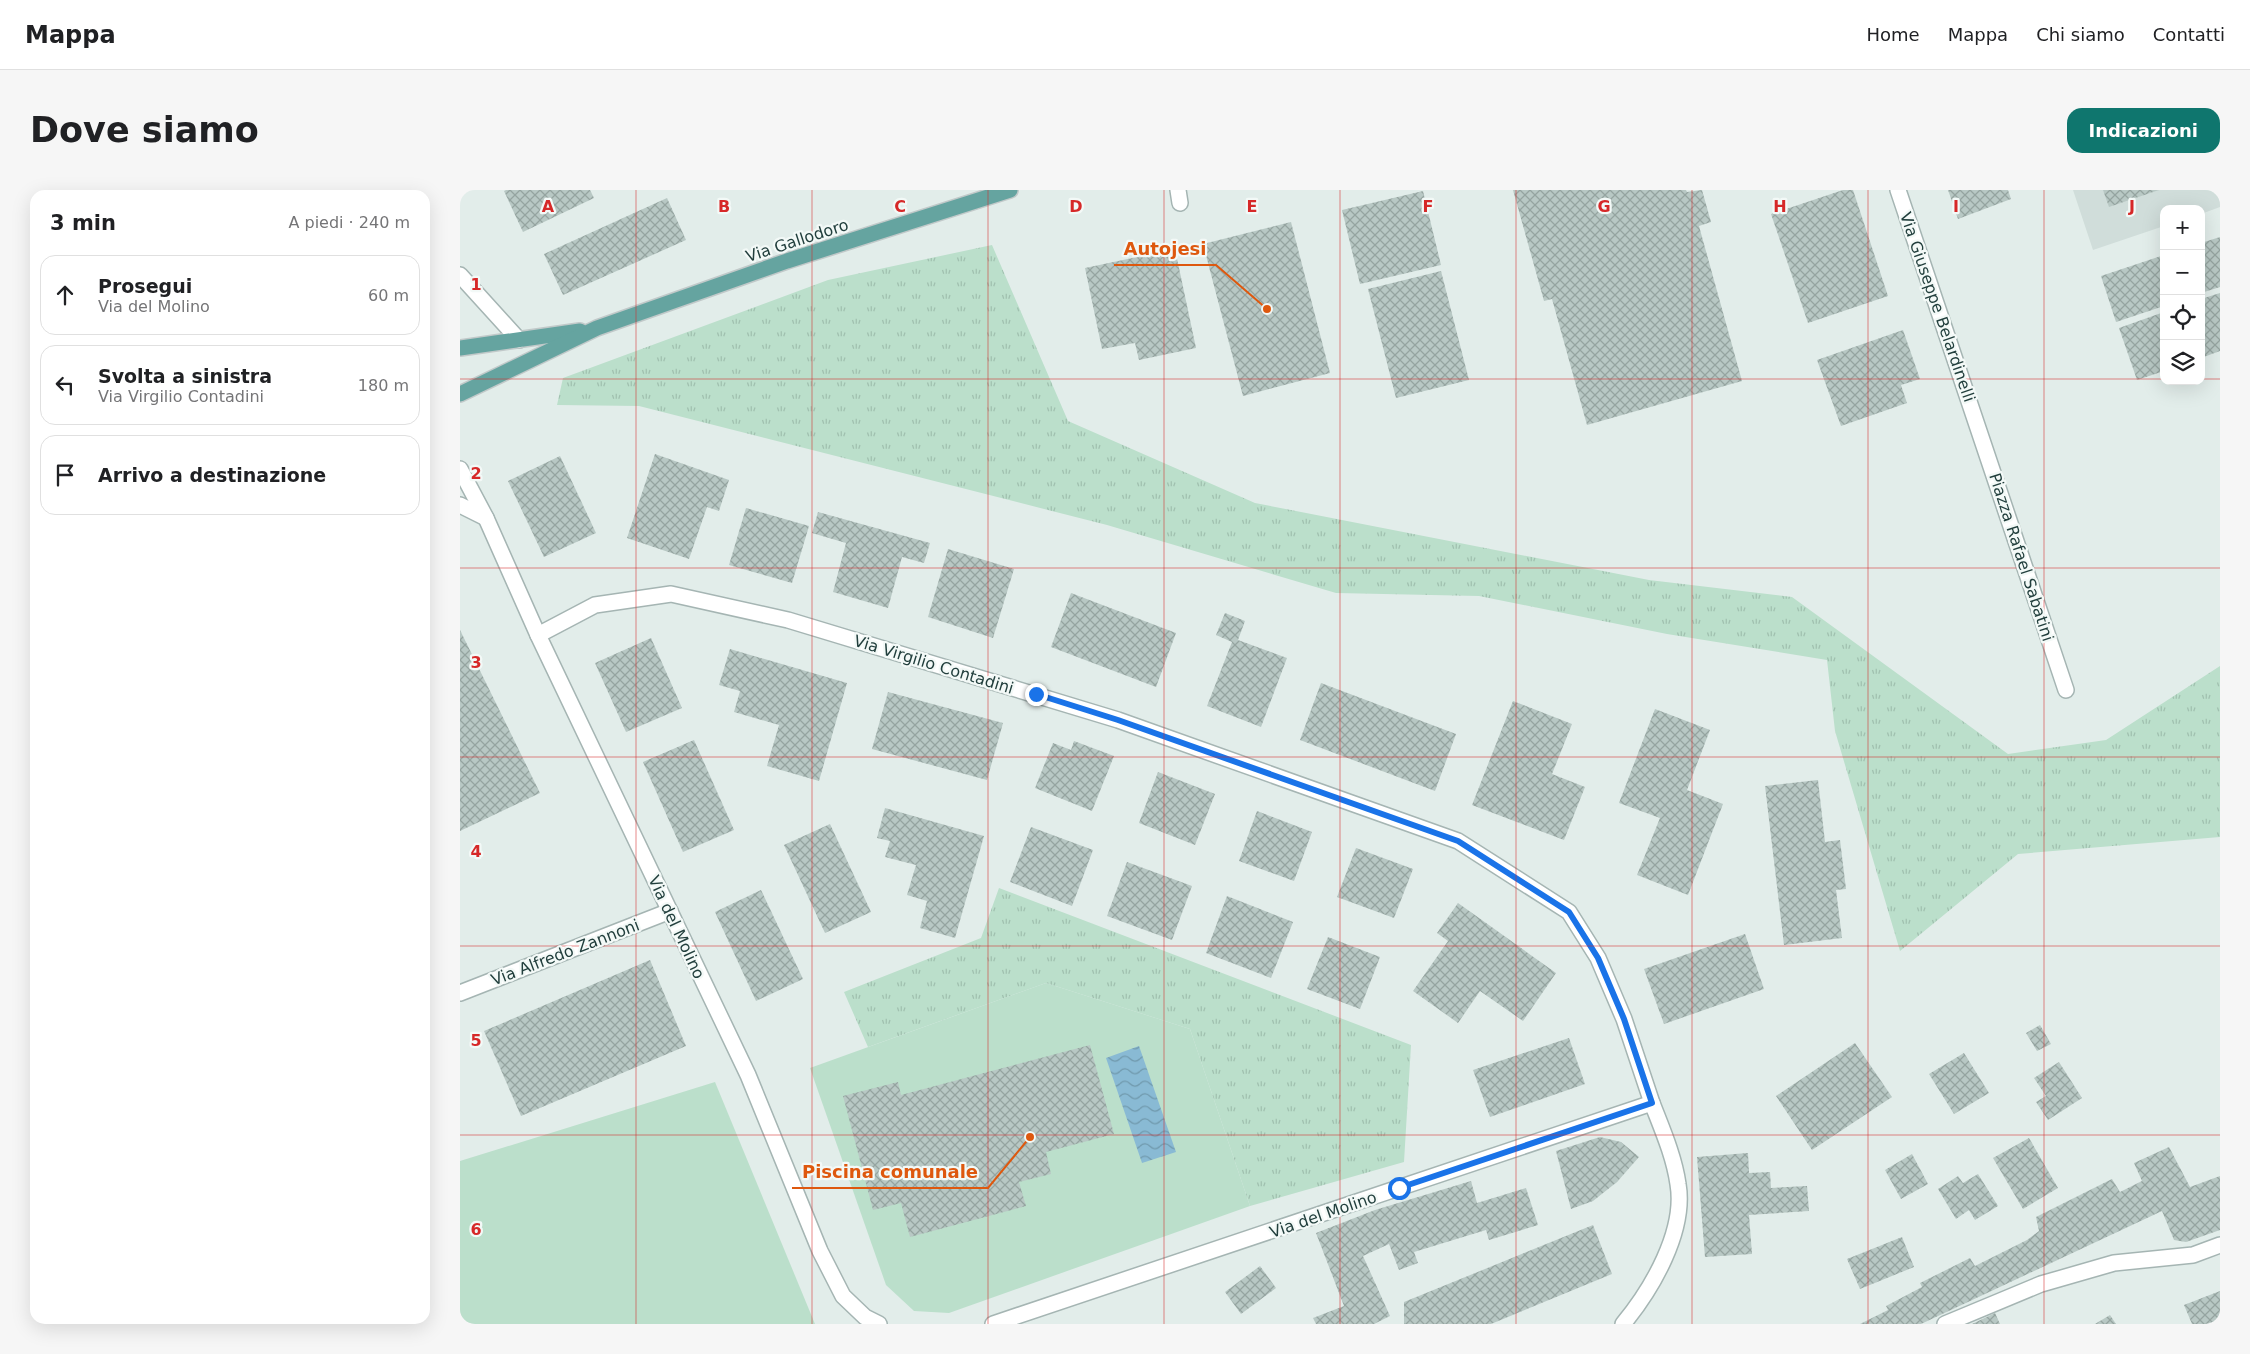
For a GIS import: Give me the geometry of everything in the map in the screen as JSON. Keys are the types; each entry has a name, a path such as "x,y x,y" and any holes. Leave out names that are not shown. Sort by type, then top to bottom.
{"main road":[{"name":"Via Gallodoro","path":"460,394 597,328 787,261 1010,190"},
{"name":"Via Gallodoro","path":"460,348 597,328"}],"street":[{"name":"Via Giuseppe Belardinelli","path":"1898,190 1978,424"},
{"path":"460,275 519,340"},
{"name":"Piazza Rafael Sabatini","path":"1978,424 2066,690"},
{"name":"Via del Molino","path":"460,469 486,518 538,635 748,1075 820,1252 843,1296 865,1318 879,1324"},
{"path":"460,505 486,518"},
{"name":"Via Virgilio Contadini","path":"538,635 595,605 671,594 788,620 1082,708 1458,841 1569,912 1598,958 1624,1019 1652,1103"},
{"name":"Via Alfredo Zannoni","path":"460,993 670,911"},
{"path":"1623,1324 1633,1312 1663,1264 1677,1220 1679,1185 1652,1103"},
{"name":"Via del Molino","path":"993,1324 1652,1103"},
{"path":"1945,1324 2041,1284 2114,1263 2193,1255 2220,1245"}],"shaded area":[{"path":"2073,190 2220,190 2220,207 2205,213 2205,205 2160,205 2160,227 2093,250"}],"green space":[{"path":"992,245 1068,421 1255,503 1649,580 1792,597 2008,754 2106,740 2220,666 2220,837 2018,854 1900,951 1835,731 1827,660 1667,634 1479,596 1336,593 1107,525 639,406 557,405 563,378 828,280"},
{"path":"999,888 1411,1045 1404,1162 1250,1206 1190,1029 1046,983 868,1047 844,992 981,938"},
{"path":"1046,983 1190,1029 1250,1206 949,1313 914,1311 886,1285 810,1068"},
{"path":"715,1082 815,1324 460,1324 460,1161"}],"water":[{"path":"1139,1046 1176,1152 1142,1163 1106,1058"}],"building":[{"path":"590,190 594,198 523,232 504,191"},
{"path":"1513,190 1686,190 1687,192 1702,190 1711,222 1699,226 1742,381 1587,425 1552,299 1544,301"},
{"path":"1843,190 1853,190 1888,296 1808,323 1771,214"},
{"path":"1948,190 2008,190 2011,199 1958,219"},
{"path":"2103,190 2159,190 2109,207"},
{"path":"1423,191 1441,265 1360,284 1342,210"},
{"path":"667,198 686,240 563,295 544,254"},
{"path":"1291,222 1330,373 1243,396 1203,244"},
{"path":"2220,237 2220,287 2205,292 2205,250 2205,242"},
{"path":"1175,249 1196,348 1139,360 1135,343 1102,349 1085,268"},
{"path":"2160,256 2160,307 2116,322 2101,276"},
{"path":"1441,271 1469,380 1396,398 1368,289"},
{"path":"2220,293 2220,351 2205,357 2205,340 2205,298"},
{"path":"2160,313 2160,372 2137,380 2119,328"},
{"path":"1903,330 1920,379 1901,385 1907,403 1841,426 1817,360"},
{"path":"655,454 729,480 719,511 707,507 689,559 627,538"},
{"path":"560,456 596,533 544,557 508,481"},
{"path":"746,508 809,526 792,583 729,565"},
{"path":"818,512 930,543 924,563 902,557 888,608 833,592 846,543 812,533"},
{"path":"948,549 1014,569 993,638 928,617"},
{"path":"1071,593 1176,633 1156,687 1051,647"},
{"path":"1225,613 1245,621 1238,640 1287,658 1261,727 1207,706 1232,642 1216,635"},
{"path":"460,630 540,793 460,831"},
{"path":"651,638 682,708 626,732 595,663"},
{"path":"730,649 847,683 819,781 767,766 779,725 734,712 740,691 719,685"},
{"path":"1321,683 1456,734 1435,791 1300,740"},
{"path":"888,692 1003,723 987,780 872,749"},
{"path":"1513,701 1572,724 1552,774 1585,787 1564,840 1472,805"},
{"path":"1655,709 1710,730 1687,790 1723,804 1688,895 1637,875 1660,818 1619,803"},
{"path":"694,740 734,830 683,852 643,762"},
{"path":"1074,741 1114,756 1092,811 1035,788 1053,743 1071,750"},
{"path":"1158,772 1215,794 1195,845 1139,823"},
{"path":"1818,780 1825,842 1840,840 1846,889 1836,890 1842,938 1784,945 1765,786"},
{"path":"885,808 984,836 955,938 920,928 927,901 907,895 916,865 885,857 890,841 877,838"},
{"path":"1257,811 1312,832 1294,881 1239,861"},
{"path":"830,824 871,912 825,933 784,845"},
{"path":"1031,827 1093,850 1072,906 1010,882"},
{"path":"1356,848 1413,869 1394,918 1337,897"},
{"path":"1127,862 1192,886 1172,940 1107,916"},
{"path":"761,890 803,979 756,1001 715,912"},
{"path":"1227,896 1293,922 1271,978 1206,953"},
{"path":"1458,903 1556,973 1523,1021 1480,991 1458,1023 1413,991 1448,941 1437,933"},
{"path":"1745,934 1764,989 1664,1024 1644,969"},
{"path":"1328,937 1380,957 1360,1009 1307,989"},
{"path":"650,960 686,1046 521,1116 484,1031"},
{"path":"2040,1025 2051,1044 2037,1051 2026,1033"},
{"path":"1569,1038 1585,1084 1490,1117 1473,1070"},
{"path":"1855,1043 1892,1097 1812,1150 1776,1096"},
{"path":"1090,1045 1114,1134 1046,1152 1051,1174 1019,1182 1026,1206 910,1237 901,1203 873,1210 843,1096 898,1082 901,1095"},
{"path":"1964,1053 1989,1093 1954,1114 1929,1074"},
{"path":"2059,1062 2082,1098 2048,1120 2036,1102 2046,1096 2034,1078"},
{"path":"1600,1137 1621,1142 1639,1157 1617,1182 1593,1201 1571,1209 1556,1151"},
{"path":"2029,1138 2058,1188 2023,1209 1993,1158"},
{"path":"2169,1147 2190,1187 2220,1176 2220,1230 2186,1242 2174,1240 2162,1211 1921,1324 1860,1324 1888,1310 1886,1306 1922,1287 1920,1283 1970,1258 1975,1266 2027,1240 2039,1231 2036,1217 2112,1179 2120,1192 2142,1181 2134,1163"},
{"path":"1748,1153 1749,1173 1770,1172 1771,1188 1807,1186 1809,1211 1749,1215 1752,1254 1705,1257 1697,1157"},
{"path":"1912,1154 1928,1184 1901,1199 1885,1170"},
{"path":"1978,1174 1998,1206 1975,1220 1969,1210 1956,1219 1938,1189 1958,1176 1963,1183"},
{"path":"1471,1181 1477,1203 1526,1188 1538,1225 1489,1240 1486,1230 1414,1252 1418,1263 1399,1270 1389,1244 1363,1256 1390,1316 1374,1324 1316,1324 1313,1318 1344,1306 1316,1233 1375,1210"},
{"path":"1593,1225 1612,1274 1491,1324 1404,1324 1404,1302"},
{"path":"1902,1237 1914,1267 1860,1289 1847,1259"},
{"path":"1260,1266 1276,1288 1241,1314 1225,1292"},
{"path":"2220,1291 2220,1324 2192,1324 2184,1305"},
{"path":"1995,1313 2000,1324 1972,1324"},
{"path":"2110,1315 2116,1324 2095,1324"}],"place":[{"name":"Autojesi","path":"1267,309"},
{"name":"Piscina comunale","path":"1030,1137"}],"route":[{"path":"1036,694 1118,720 1458,841 1569,912 1598,958 1624,1019 1652,1103 1399,1188"}]}
